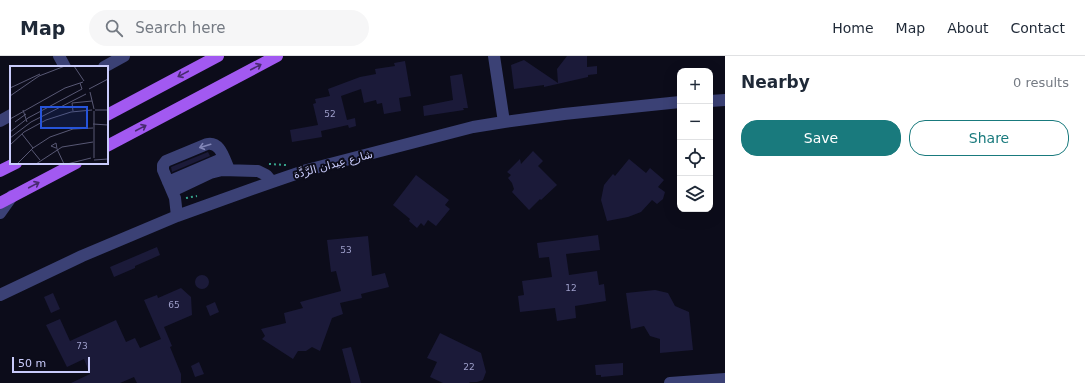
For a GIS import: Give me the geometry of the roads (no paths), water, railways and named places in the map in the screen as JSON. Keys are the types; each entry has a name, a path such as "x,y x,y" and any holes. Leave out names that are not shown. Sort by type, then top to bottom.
{"main road":[{"path":"108,114 218,56"},
{"path":"108,145 278,56"},
{"path":"0,171 14,164"},
{"path":"0,203 74,164"}],"street":[{"path":"59,56 64,66"},
{"path":"106,66 124,56"},
{"path":"494,56 504,122"},
{"path":"713,101 725,100"},
{"name":"شارع عِيدان الرَّدَّة","path":"2,290 177,216 307,170 473,127 564,114 677,102"},
{"path":"0,121 10,116"},
{"path":"177,216 176,202 162,168 164,163 168,160 210,144 216,144 229,169"},
{"path":"170,186 224,158"},
{"path":"170,186 210,173 229,169 258,171 266,175 272,182"},
{"path":"0,213 12,196"},
{"path":"670,383 725,379"}]}
